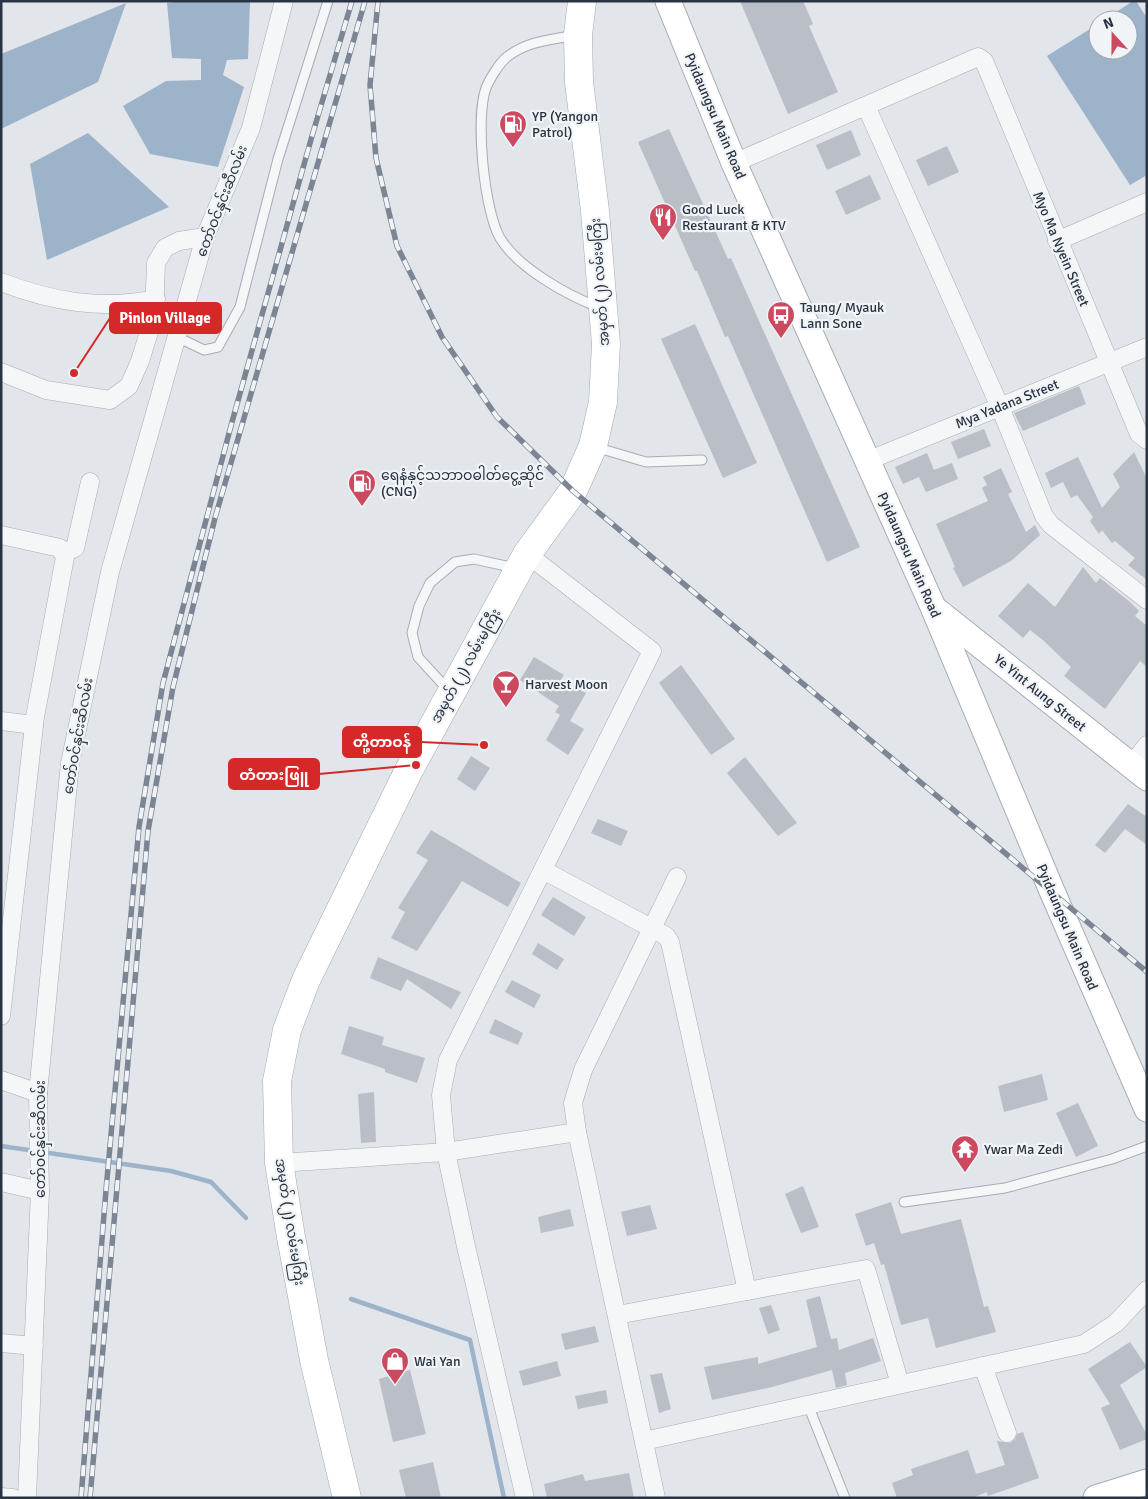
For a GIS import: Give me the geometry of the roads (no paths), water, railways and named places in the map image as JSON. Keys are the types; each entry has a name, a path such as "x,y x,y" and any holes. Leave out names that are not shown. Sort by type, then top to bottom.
{"main road":[{"name":"အမှတ် (၂) လမ်းမကြီး","path":"347,1498 314,1360 278,1163 277,1081 287,1030 306,980 395,798 523,562 573,491 593,446 603,402 606,344 596,211 579,82 578,35 582,1"},
{"name":"Pyidaungsu Main Road","path":"668,1 734,163 933,607 1056,900 1147,1110"},
{"name":"Ye Yint Aung Street","path":"933,607 1139,772"},
{"path":"1096,1498 1147,1482"}],"street":[{"name":"တော်ဝင်နှင်းဆီလမ်း","path":"27,1498 40,1191 38,1093 70,763 110,572 205,237 251,128 284,1"},
{"name":"Myo Ma Nyein Street","path":"866,106 978,57 984,61 1057,241 1139,434 1147,440"},
{"path":"734,163 866,106 1000,407 1044,516 1051,525 1147,600"},
{"path":"1057,241 1147,202"},
{"path":"1,372 46,390 110,400 128,386 140,361 154,316 156,263 165,248 179,241 205,237"},
{"path":"1,282 42,295 77,303 131,304 156,299"},
{"name":"Mya Yadana Street","path":"867,460 1147,347"},
{"path":"64,553 75,548 90,482"},
{"path":"1,535 55,546 64,553 65,557 34,724 1,1016"},
{"path":"523,562 652,651 448,1060 441,1095 446,1152 465,1242 525,1498"},
{"path":"1,721 34,724"},
{"path":"1139,772 1147,745"},
{"path":"543,870 652,928 666,936 670,942 747,1291"},
{"path":"656,1498 577,1132 573,1103 583,1070 677,877"},
{"path":"1,1080 38,1093"},
{"path":"278,1163 446,1152 577,1132"},
{"path":"1,1182 40,1191"},
{"path":"617,1315 866,1269 900,1384"},
{"path":"644,1441 1084,1344 1116,1323 1147,1290"},
{"path":"1,1343 34,1346"},
{"path":"983,1366 1007,1433"},
{"path":"1,1496 13,1498"}],"lane":[{"path":"177,337 204,350 218,347 240,307 278,159 328,1"},
{"path":"578,35 529,44 506,58 486,88 481,120 485,172 491,216 501,239 526,265 570,296 603,309"},
{"path":"593,446 646,462 702,460"},
{"path":"451,693 418,657 412,633 419,606 430,583 455,562 474,559 523,562"},
{"path":"904,1202 1005,1188 1112,1159 1147,1146"},
{"path":"808,1404 845,1498"}],"water":[{"path":"184,1 250,1 248,59 227,60 223,75 244,87 218,167 150,154 123,106 166,81 201,80 201,59 172,58 167,3"},
{"path":"1136,1 1147,18 1147,175 1130,185 1047,56 1088,30 1088,60 1138,60 1138,10 1119,10"},
{"path":"126,3 98,82 1,129 1,54"},
{"path":"88,133 169,207 47,260 30,164"}],"waterway":[{"path":"1,1146 35,1151"},
{"path":"42,1152 171,1171 211,1182 246,1218"},
{"path":"351,1299 470,1340 504,1498"}],"railway":[{"path":"81,1498 106,1190 139,827 163,683 232,422 352,1"},
{"path":"90,1498 148,831 173,687 215,518 365,1"},
{"path":"378,1 370,85 376,158 397,246 442,337 497,417 573,491 1147,972"}],"place":[{"name":"YP (Yangon Patrol)","path":"513,148"},
{"name":"Good Luck Restaurant & KTV","path":"663,241"},
{"name":"Taung/ Myauk Lann Sone","path":"781,339"},
{"name":"Pinlon Village","path":"74,373"},
{"name":"ရေနံနှင့်သဘာဝဓါတ်ငွေ့ဆိုင် (CNG)","path":"362,507"},
{"name":"Harvest Moon","path":"506,708"},
{"name":"တို့တာဝန်","path":"484,745"},
{"name":"တံတားဖြူ","path":"416,765"},
{"name":"Ywar Ma Zedi","path":"965,1173"},
{"name":"Wai Yan","path":"395,1385"}]}
